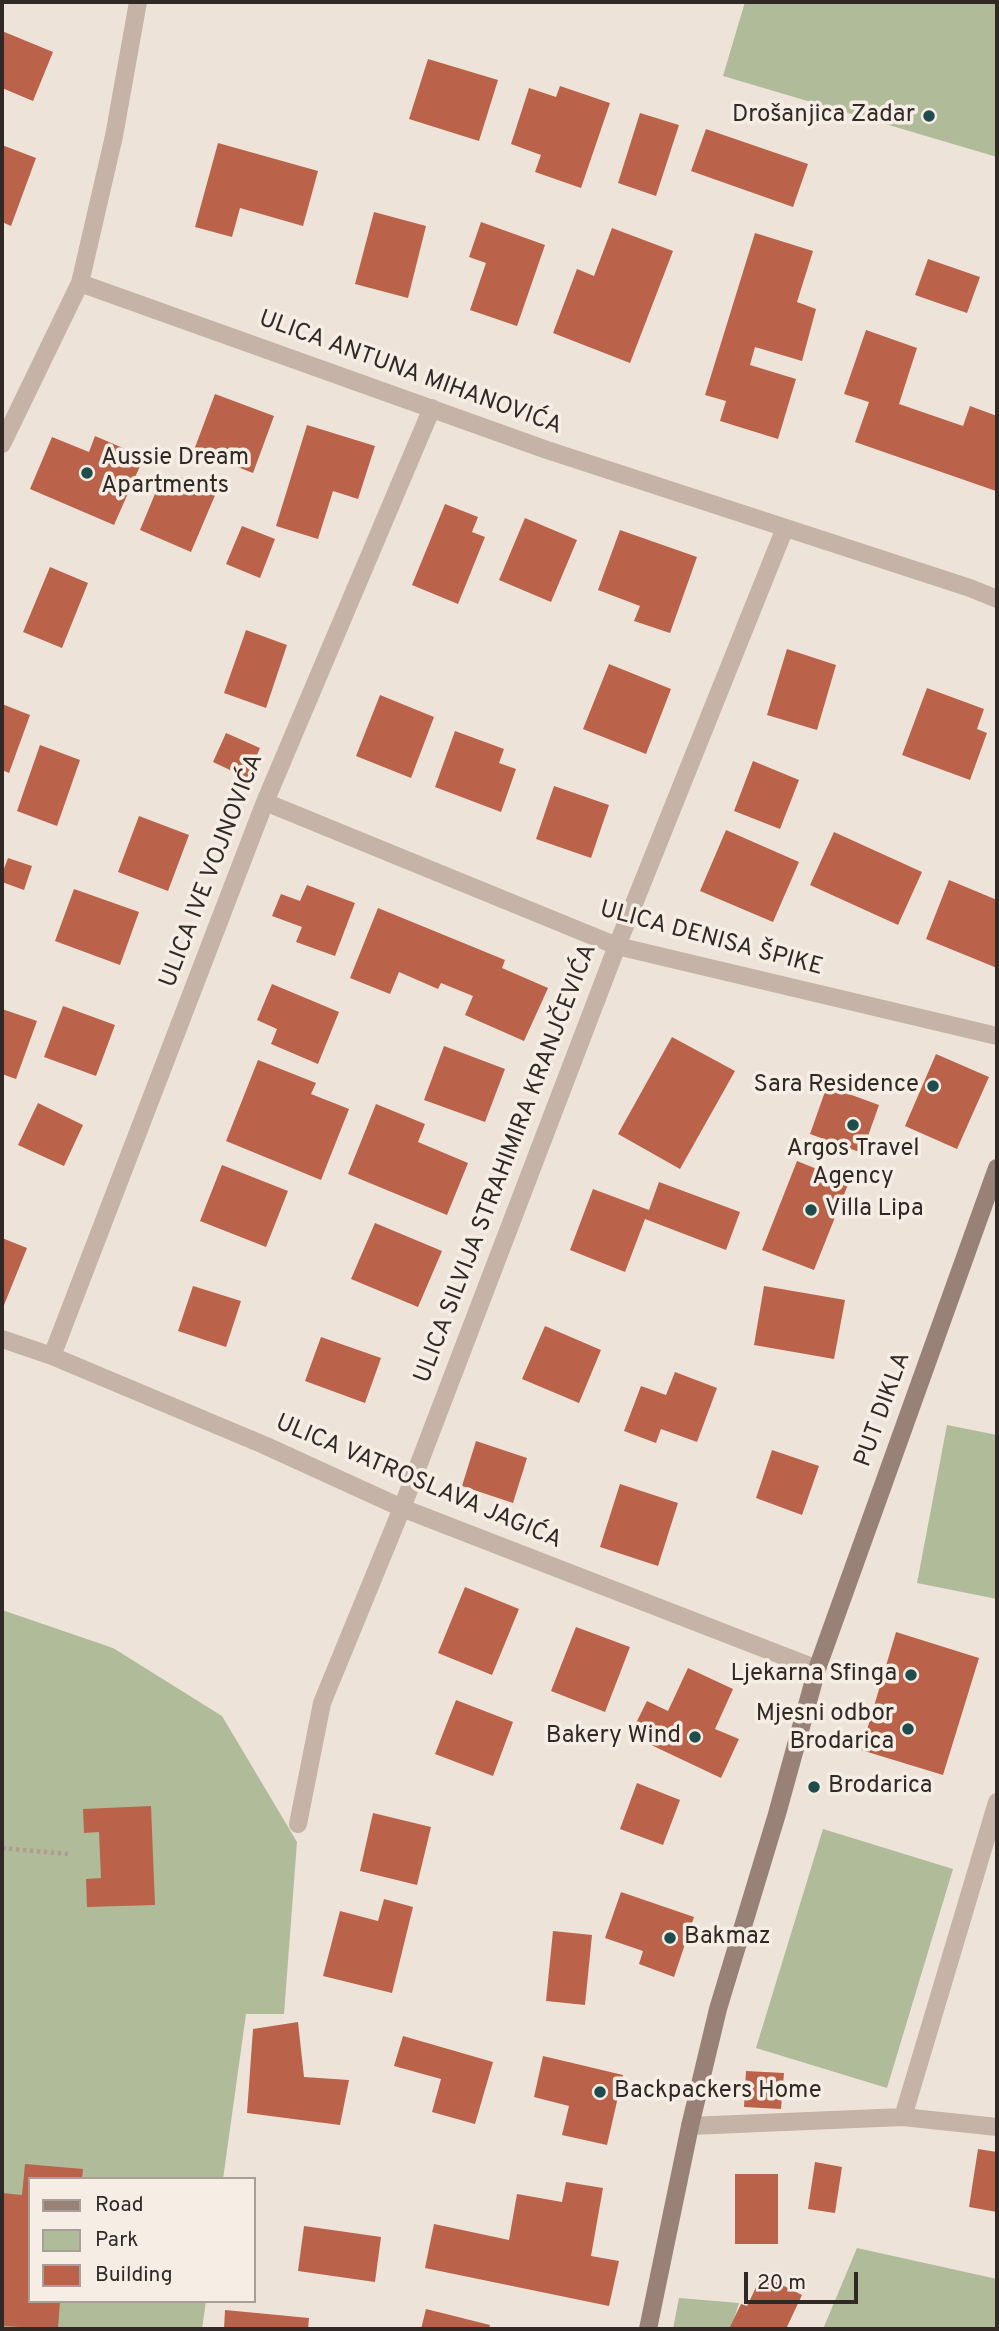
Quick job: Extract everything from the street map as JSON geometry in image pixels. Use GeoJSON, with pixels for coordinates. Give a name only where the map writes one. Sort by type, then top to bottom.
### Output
{"type":"FeatureCollection","features":[{"type":"Feature","properties":{"kind":"street"},"geometry":{"type":"LineString","coordinates":[[2,444],[80,283],[114,136],[138,2]]}},
{"type":"Feature","properties":{"kind":"street","name":"ULICA ANTUNA MIHANOVIĆA"},"geometry":{"type":"LineString","coordinates":[[80,283],[547,450],[997,599]]}},
{"type":"Feature","properties":{"kind":"street","name":"ULICA IVE VOJNOVIĆA"},"geometry":{"type":"LineString","coordinates":[[52,1356],[265,802],[432,408]]}},
{"type":"Feature","properties":{"kind":"street","name":"ULICA SILVIJA STRAHIMIRA KRANJČEVIĆA"},"geometry":{"type":"LineString","coordinates":[[298,1824],[322,1703],[402,1508],[617,946],[785,528]]}},
{"type":"Feature","properties":{"kind":"street","name":"ULICA DENISA ŠPIKE"},"geometry":{"type":"LineString","coordinates":[[265,802],[617,946],[997,1036]]}},
{"type":"Feature","properties":{"kind":"street","name":"PUT DIKLA"},"geometry":{"type":"LineString","coordinates":[[817,1669],[997,1168]]}},
{"type":"Feature","properties":{"kind":"street","name":"ULICA VATROSLAVA JAGIĆA"},"geometry":{"type":"LineString","coordinates":[[2,1339],[52,1356],[264,1445],[402,1508],[817,1669]]}},
{"type":"Feature","properties":{"kind":"street"},"geometry":{"type":"LineString","coordinates":[[648,2329],[690,2126],[718,2009],[777,1814],[817,1669]]}},
{"type":"Feature","properties":{"kind":"street"},"geometry":{"type":"LineString","coordinates":[[903,2117],[997,1802]]}},
{"type":"Feature","properties":{"kind":"street"},"geometry":{"type":"LineString","coordinates":[[690,2126],[903,2117],[997,2127]]}},
{"type":"Feature","properties":{"kind":"path"},"geometry":{"type":"LineString","coordinates":[[2,1848],[68,1854]]}},
{"type":"Feature","properties":{"kind":"green space","name":"Drošanjica Zadar"},"geometry":{"type":"Polygon","coordinates":[[[745,2],[997,2],[997,157],[723,76],[745,2]]]}},
{"type":"Feature","properties":{"kind":"green space"},"geometry":{"type":"Polygon","coordinates":[[[947,1425],[997,1435],[997,1599],[917,1583],[947,1425]]]}},
{"type":"Feature","properties":{"kind":"green space"},"geometry":{"type":"Polygon","coordinates":[[[2,1610],[113,1648],[222,1716],[297,1842],[284,2014],[246,2014],[223,2177],[28,2177],[28,2303],[206,2303],[202,2329],[2,2329],[2,1610]]]}},
{"type":"Feature","properties":{"kind":"green space"},"geometry":{"type":"Polygon","coordinates":[[[823,1829],[953,1869],[887,2088],[756,2048],[823,1829]]]}},
{"type":"Feature","properties":{"kind":"green space"},"geometry":{"type":"Polygon","coordinates":[[[857,2248],[997,2279],[997,2329],[823,2329],[857,2248]]]}},
{"type":"Feature","properties":{"kind":"green space"},"geometry":{"type":"Polygon","coordinates":[[[679,2298],[739,2303],[731,2329],[673,2329],[679,2298]]]}},
{"type":"Feature","properties":{"kind":"building"},"geometry":{"type":"Polygon","coordinates":[[[2,31],[53,52],[33,101],[2,88],[2,31]]]}},
{"type":"Feature","properties":{"kind":"building"},"geometry":{"type":"Polygon","coordinates":[[[428,59],[498,80],[479,141],[409,119],[428,59]]]}},
{"type":"Feature","properties":{"kind":"building"},"geometry":{"type":"Polygon","coordinates":[[[560,86],[610,103],[581,188],[535,172],[541,155],[511,144],[529,88],[556,97],[560,86]]]}},
{"type":"Feature","properties":{"kind":"building"},"geometry":{"type":"Polygon","coordinates":[[[640,113],[679,125],[656,196],[618,183],[640,113]]]}},
{"type":"Feature","properties":{"kind":"building"},"geometry":{"type":"Polygon","coordinates":[[[706,129],[808,164],[793,207],[691,171],[706,129]]]}},
{"type":"Feature","properties":{"kind":"building"},"geometry":{"type":"Polygon","coordinates":[[[218,143],[318,171],[303,226],[240,208],[232,237],[195,227],[218,143]]]}},
{"type":"Feature","properties":{"kind":"building"},"geometry":{"type":"Polygon","coordinates":[[[2,145],[36,158],[11,226],[2,222],[2,145]]]}},
{"type":"Feature","properties":{"kind":"building"},"geometry":{"type":"Polygon","coordinates":[[[374,212],[426,226],[408,298],[355,284],[374,212]]]}},
{"type":"Feature","properties":{"kind":"building"},"geometry":{"type":"Polygon","coordinates":[[[481,222],[545,245],[517,326],[470,310],[486,263],[469,257],[481,222]]]}},
{"type":"Feature","properties":{"kind":"building"},"geometry":{"type":"Polygon","coordinates":[[[612,228],[673,251],[630,363],[553,333],[577,269],[594,276],[612,228]]]}},
{"type":"Feature","properties":{"kind":"building"},"geometry":{"type":"Polygon","coordinates":[[[755,233],[813,251],[797,302],[816,309],[802,361],[755,347],[750,365],[796,379],[778,439],[720,421],[726,401],[705,395],[755,233]]]}},
{"type":"Feature","properties":{"kind":"building"},"geometry":{"type":"Polygon","coordinates":[[[928,259],[980,277],[967,313],[915,295],[928,259]]]}},
{"type":"Feature","properties":{"kind":"building"},"geometry":{"type":"Polygon","coordinates":[[[866,330],[917,348],[899,404],[963,426],[970,406],[997,416],[996,491],[855,442],[869,402],[844,394],[866,330]]]}},
{"type":"Feature","properties":{"kind":"building"},"geometry":{"type":"Polygon","coordinates":[[[215,394],[274,416],[253,473],[194,450],[215,394]]]}},
{"type":"Feature","properties":{"kind":"building"},"geometry":{"type":"Polygon","coordinates":[[[307,425],[375,446],[358,499],[333,491],[318,539],[276,526],[307,425]]]}},
{"type":"Feature","properties":{"kind":"building","name":"Aussie Dream Apartments"},"geometry":{"type":"Polygon","coordinates":[[[95,436],[144,457],[114,525],[30,489],[52,437],[89,452],[95,436]]]}},
{"type":"Feature","properties":{"kind":"building"},"geometry":{"type":"Polygon","coordinates":[[[178,476],[216,493],[191,552],[140,530],[157,489],[170,495],[178,476]]]}},
{"type":"Feature","properties":{"kind":"building"},"geometry":{"type":"Polygon","coordinates":[[[445,504],[478,517],[472,532],[485,537],[458,604],[412,585],[445,504]]]}},
{"type":"Feature","properties":{"kind":"building"},"geometry":{"type":"Polygon","coordinates":[[[525,518],[577,540],[551,602],[499,580],[525,518]]]}},
{"type":"Feature","properties":{"kind":"building"},"geometry":{"type":"Polygon","coordinates":[[[242,526],[275,539],[260,578],[226,564],[242,526]]]}},
{"type":"Feature","properties":{"kind":"building"},"geometry":{"type":"Polygon","coordinates":[[[620,530],[697,557],[670,633],[634,621],[640,606],[598,590],[620,530]]]}},
{"type":"Feature","properties":{"kind":"building"},"geometry":{"type":"Polygon","coordinates":[[[50,567],[88,583],[62,648],[23,632],[50,567]]]}},
{"type":"Feature","properties":{"kind":"building"},"geometry":{"type":"Polygon","coordinates":[[[246,630],[287,645],[266,708],[224,693],[246,630]]]}},
{"type":"Feature","properties":{"kind":"building"},"geometry":{"type":"Polygon","coordinates":[[[787,649],[836,665],[817,730],[767,715],[787,649]]]}},
{"type":"Feature","properties":{"kind":"building"},"geometry":{"type":"Polygon","coordinates":[[[609,664],[671,689],[646,754],[583,729],[609,664]]]}},
{"type":"Feature","properties":{"kind":"building"},"geometry":{"type":"Polygon","coordinates":[[[927,688],[984,709],[977,729],[987,733],[970,780],[902,755],[927,688]]]}},
{"type":"Feature","properties":{"kind":"building"},"geometry":{"type":"Polygon","coordinates":[[[380,695],[434,717],[411,778],[356,756],[380,695]]]}},
{"type":"Feature","properties":{"kind":"building"},"geometry":{"type":"Polygon","coordinates":[[[2,704],[30,715],[9,773],[2,770],[2,704]]]}},
{"type":"Feature","properties":{"kind":"building"},"geometry":{"type":"Polygon","coordinates":[[[455,731],[504,749],[499,763],[516,769],[501,812],[435,787],[455,731]]]}},
{"type":"Feature","properties":{"kind":"building"},"geometry":{"type":"Polygon","coordinates":[[[226,733],[260,748],[247,778],[213,762],[226,733]]]}},
{"type":"Feature","properties":{"kind":"building"},"geometry":{"type":"Polygon","coordinates":[[[40,745],[80,760],[57,826],[17,811],[40,745]]]}},
{"type":"Feature","properties":{"kind":"building"},"geometry":{"type":"Polygon","coordinates":[[[753,761],[799,780],[780,829],[734,811],[753,761]]]}},
{"type":"Feature","properties":{"kind":"building"},"geometry":{"type":"Polygon","coordinates":[[[554,786],[609,805],[591,858],[536,839],[554,786]]]}},
{"type":"Feature","properties":{"kind":"building"},"geometry":{"type":"Polygon","coordinates":[[[139,816],[189,835],[168,891],[118,872],[139,816]]]}},
{"type":"Feature","properties":{"kind":"building"},"geometry":{"type":"Polygon","coordinates":[[[726,830],[799,862],[773,922],[700,891],[726,830]]]}},
{"type":"Feature","properties":{"kind":"building"},"geometry":{"type":"Polygon","coordinates":[[[834,832],[922,872],[898,925],[810,885],[834,832]]]}},
{"type":"Feature","properties":{"kind":"building"},"geometry":{"type":"Polygon","coordinates":[[[8,858],[32,866],[24,890],[2,882],[8,858]]]}},
{"type":"Feature","properties":{"kind":"building"},"geometry":{"type":"Polygon","coordinates":[[[949,880],[997,900],[997,968],[926,939],[949,880]]]}},
{"type":"Feature","properties":{"kind":"building"},"geometry":{"type":"Polygon","coordinates":[[[307,885],[355,903],[335,956],[296,942],[302,927],[272,916],[281,894],[300,901],[307,885]]]}},
{"type":"Feature","properties":{"kind":"building"},"geometry":{"type":"Polygon","coordinates":[[[74,889],[139,912],[120,965],[55,941],[74,889]]]}},
{"type":"Feature","properties":{"kind":"building"},"geometry":{"type":"Polygon","coordinates":[[[378,908],[505,960],[502,968],[548,988],[524,1041],[465,1015],[473,996],[441,983],[438,989],[399,972],[390,994],[350,978],[378,908]]]}},
{"type":"Feature","properties":{"kind":"building"},"geometry":{"type":"Polygon","coordinates":[[[272,984],[339,1012],[318,1064],[271,1044],[277,1029],[257,1020],[272,984]]]}},
{"type":"Feature","properties":{"kind":"building"},"geometry":{"type":"Polygon","coordinates":[[[63,1006],[115,1025],[96,1076],[44,1057],[63,1006]]]}},
{"type":"Feature","properties":{"kind":"building"},"geometry":{"type":"Polygon","coordinates":[[[2,1009],[37,1021],[16,1079],[2,1074],[2,1009]]]}},
{"type":"Feature","properties":{"kind":"building"},"geometry":{"type":"Polygon","coordinates":[[[672,1037],[735,1071],[680,1169],[618,1134],[672,1037]]]}},
{"type":"Feature","properties":{"kind":"building"},"geometry":{"type":"Polygon","coordinates":[[[444,1046],[505,1069],[485,1122],[424,1100],[444,1046]]]}},
{"type":"Feature","properties":{"kind":"building"},"geometry":{"type":"Polygon","coordinates":[[[936,1054],[989,1077],[957,1149],[905,1126],[936,1054]]]}},
{"type":"Feature","properties":{"kind":"building"},"geometry":{"type":"Polygon","coordinates":[[[258,1060],[316,1083],[311,1094],[349,1109],[321,1180],[226,1141],[258,1060]]]}},
{"type":"Feature","properties":{"kind":"building"},"geometry":{"type":"Polygon","coordinates":[[[827,1086],[879,1105],[862,1153],[810,1134],[827,1086]]]}},
{"type":"Feature","properties":{"kind":"building"},"geometry":{"type":"Polygon","coordinates":[[[38,1103],[83,1125],[64,1166],[18,1145],[38,1103]]]}},
{"type":"Feature","properties":{"kind":"building"},"geometry":{"type":"Polygon","coordinates":[[[376,1104],[425,1124],[418,1142],[468,1163],[447,1215],[348,1174],[376,1104]]]}},
{"type":"Feature","properties":{"kind":"building"},"geometry":{"type":"Polygon","coordinates":[[[797,1161],[849,1182],[814,1270],[762,1250],[797,1161]]]}},
{"type":"Feature","properties":{"kind":"building"},"geometry":{"type":"Polygon","coordinates":[[[222,1165],[288,1191],[266,1247],[200,1221],[222,1165]]]}},
{"type":"Feature","properties":{"kind":"building"},"geometry":{"type":"Polygon","coordinates":[[[659,1182],[740,1212],[726,1250],[645,1219],[625,1272],[570,1250],[593,1189],[649,1210],[659,1182]]]}},
{"type":"Feature","properties":{"kind":"building"},"geometry":{"type":"Polygon","coordinates":[[[375,1223],[442,1251],[418,1307],[351,1279],[375,1223]]]}},
{"type":"Feature","properties":{"kind":"building"},"geometry":{"type":"Polygon","coordinates":[[[2,1238],[27,1248],[2,1310],[2,1238]]]}},
{"type":"Feature","properties":{"kind":"building"},"geometry":{"type":"Polygon","coordinates":[[[193,1286],[241,1301],[226,1347],[178,1331],[193,1286]]]}},
{"type":"Feature","properties":{"kind":"building"},"geometry":{"type":"Polygon","coordinates":[[[764,1286],[845,1300],[834,1359],[754,1345],[764,1286]]]}},
{"type":"Feature","properties":{"kind":"building"},"geometry":{"type":"Polygon","coordinates":[[[545,1326],[601,1350],[579,1403],[522,1379],[545,1326]]]}},
{"type":"Feature","properties":{"kind":"building"},"geometry":{"type":"Polygon","coordinates":[[[321,1337],[381,1358],[365,1403],[305,1381],[321,1337]]]}},
{"type":"Feature","properties":{"kind":"building"},"geometry":{"type":"Polygon","coordinates":[[[675,1372],[717,1388],[697,1442],[661,1429],[656,1443],[624,1431],[641,1386],[666,1395],[675,1372]]]}},
{"type":"Feature","properties":{"kind":"building"},"geometry":{"type":"Polygon","coordinates":[[[476,1441],[527,1458],[513,1503],[462,1486],[476,1441]]]}},
{"type":"Feature","properties":{"kind":"building"},"geometry":{"type":"Polygon","coordinates":[[[772,1450],[819,1466],[802,1515],[756,1498],[772,1450]]]}},
{"type":"Feature","properties":{"kind":"building"},"geometry":{"type":"Polygon","coordinates":[[[620,1484],[678,1503],[658,1566],[600,1547],[620,1484]]]}},
{"type":"Feature","properties":{"kind":"building"},"geometry":{"type":"Polygon","coordinates":[[[465,1587],[519,1609],[492,1675],[438,1653],[465,1587]]]}},
{"type":"Feature","properties":{"kind":"building"},"geometry":{"type":"Polygon","coordinates":[[[576,1627],[630,1647],[605,1712],[551,1691],[576,1627]]]}},
{"type":"Feature","properties":{"kind":"building"},"geometry":{"type":"Polygon","coordinates":[[[896,1632],[979,1658],[943,1775],[861,1750],[896,1632]]]}},
{"type":"Feature","properties":{"kind":"building"},"geometry":{"type":"Polygon","coordinates":[[[688,1668],[733,1689],[715,1729],[739,1739],[721,1778],[630,1735],[647,1701],[668,1711],[688,1668]]]}},
{"type":"Feature","properties":{"kind":"building"},"geometry":{"type":"Polygon","coordinates":[[[456,1700],[513,1722],[493,1776],[435,1754],[456,1700]]]}},
{"type":"Feature","properties":{"kind":"building"},"geometry":{"type":"Polygon","coordinates":[[[637,1783],[680,1800],[663,1845],[620,1829],[637,1783]]]}},
{"type":"Feature","properties":{"kind":"building"},"geometry":{"type":"Polygon","coordinates":[[[151,1806],[155,1905],[87,1907],[86,1879],[101,1878],[99,1832],[84,1833],[83,1809],[151,1806]]]}},
{"type":"Feature","properties":{"kind":"building"},"geometry":{"type":"Polygon","coordinates":[[[373,1813],[431,1827],[417,1885],[360,1871],[373,1813]]]}},
{"type":"Feature","properties":{"kind":"building"},"geometry":{"type":"Polygon","coordinates":[[[621,1892],[694,1917],[674,1977],[639,1964],[643,1951],[605,1938],[621,1892]]]}},
{"type":"Feature","properties":{"kind":"building"},"geometry":{"type":"Polygon","coordinates":[[[384,1899],[413,1907],[392,1993],[323,1976],[340,1911],[378,1921],[384,1899]]]}},
{"type":"Feature","properties":{"kind":"building"},"geometry":{"type":"Polygon","coordinates":[[[553,1931],[592,1935],[585,2005],[546,2001],[553,1931]]]}},
{"type":"Feature","properties":{"kind":"building"},"geometry":{"type":"Polygon","coordinates":[[[298,2022],[304,2077],[349,2080],[340,2125],[247,2113],[253,2029],[298,2022]]]}},
{"type":"Feature","properties":{"kind":"building"},"geometry":{"type":"Polygon","coordinates":[[[403,2036],[493,2062],[475,2124],[432,2112],[441,2079],[394,2066],[403,2036]]]}},
{"type":"Feature","properties":{"kind":"building"},"geometry":{"type":"Polygon","coordinates":[[[543,2056],[623,2075],[607,2145],[562,2135],[569,2106],[534,2097],[543,2056]]]}},
{"type":"Feature","properties":{"kind":"building"},"geometry":{"type":"Polygon","coordinates":[[[746,2071],[784,2073],[781,2109],[744,2107],[746,2071]]]}},
{"type":"Feature","properties":{"kind":"building"},"geometry":{"type":"Polygon","coordinates":[[[978,2149],[997,2152],[997,2212],[969,2207],[978,2149]]]}},
{"type":"Feature","properties":{"kind":"building"},"geometry":{"type":"Polygon","coordinates":[[[815,2162],[842,2167],[835,2213],[808,2209],[815,2162]]]}},
{"type":"Feature","properties":{"kind":"building"},"geometry":{"type":"Polygon","coordinates":[[[25,2164],[83,2169],[82,2177],[28,2177],[28,2303],[60,2303],[58,2329],[2,2326],[2,2193],[22,2195],[25,2164]]]}},
{"type":"Feature","properties":{"kind":"building"},"geometry":{"type":"Polygon","coordinates":[[[735,2174],[778,2174],[778,2244],[735,2244],[735,2174]]]}},
{"type":"Feature","properties":{"kind":"building"},"geometry":{"type":"Polygon","coordinates":[[[566,2182],[603,2188],[591,2256],[619,2261],[609,2306],[425,2268],[434,2224],[509,2240],[517,2194],[562,2202],[566,2182]]]}},
{"type":"Feature","properties":{"kind":"building"},"geometry":{"type":"Polygon","coordinates":[[[304,2226],[381,2237],[375,2282],[298,2271],[304,2226]]]}},
{"type":"Feature","properties":{"kind":"building"},"geometry":{"type":"Polygon","coordinates":[[[762,2275],[802,2295],[786,2329],[729,2329],[741,2304],[747,2306],[762,2275]]]}},
{"type":"Feature","properties":{"kind":"building"},"geometry":{"type":"Polygon","coordinates":[[[426,2309],[490,2325],[489,2329],[421,2329],[426,2309]]]}},
{"type":"Feature","properties":{"kind":"building"},"geometry":{"type":"Polygon","coordinates":[[[225,2310],[309,2318],[308,2329],[224,2329],[225,2310]]]}},
{"type":"Feature","properties":{"kind":"place","name":"Drošanjica Zadar"},"geometry":{"type":"Point","coordinates":[929,116]}},
{"type":"Feature","properties":{"kind":"place","name":"Aussie Dream Apartments"},"geometry":{"type":"Point","coordinates":[87,473]}},
{"type":"Feature","properties":{"kind":"place","name":"Sara Residence"},"geometry":{"type":"Point","coordinates":[933,1086]}},
{"type":"Feature","properties":{"kind":"place","name":"Argos Travel Agency"},"geometry":{"type":"Point","coordinates":[853,1125]}},
{"type":"Feature","properties":{"kind":"place","name":"Villa Lipa"},"geometry":{"type":"Point","coordinates":[811,1210]}},
{"type":"Feature","properties":{"kind":"place","name":"Ljekarna Sfinga"},"geometry":{"type":"Point","coordinates":[911,1675]}},
{"type":"Feature","properties":{"kind":"place","name":"Mjesni odbor Brodarica"},"geometry":{"type":"Point","coordinates":[908,1729]}},
{"type":"Feature","properties":{"kind":"place","name":"Bakery Wind"},"geometry":{"type":"Point","coordinates":[695,1737]}},
{"type":"Feature","properties":{"kind":"place","name":"Brodarica"},"geometry":{"type":"Point","coordinates":[814,1787]}},
{"type":"Feature","properties":{"kind":"place","name":"Bakmaz"},"geometry":{"type":"Point","coordinates":[670,1938]}},
{"type":"Feature","properties":{"kind":"place","name":"Backpackers Home"},"geometry":{"type":"Point","coordinates":[600,2092]}}]}
